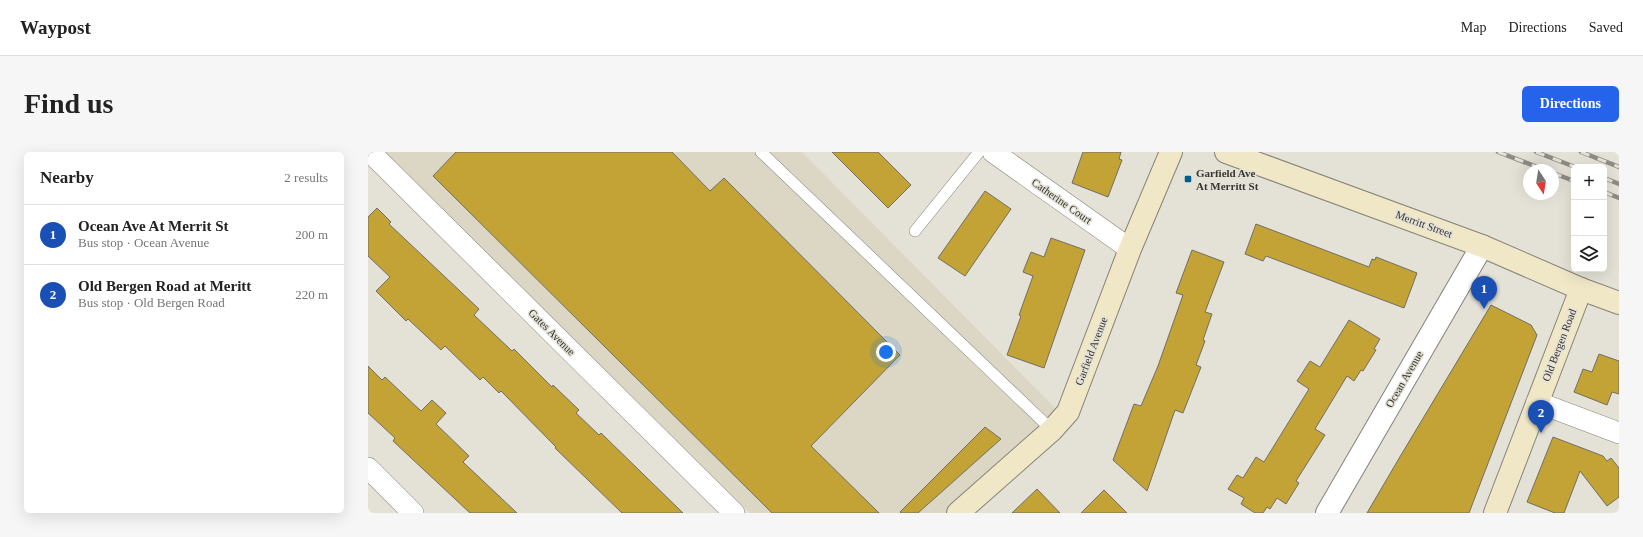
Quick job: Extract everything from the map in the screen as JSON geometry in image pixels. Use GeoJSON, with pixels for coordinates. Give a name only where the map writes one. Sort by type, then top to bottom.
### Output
{"type":"FeatureCollection","features":[{"type":"Feature","properties":{"kind":"main road","name":"Garfield Avenue"},"geometry":{"type":"LineString","coordinates":[[958,513],[1052,430],[1068,412],[1130,249],[1171,152]]}},
{"type":"Feature","properties":{"kind":"main road","name":"Merritt Street"},"geometry":{"type":"LineString","coordinates":[[1226,152],[1482,246],[1581,290],[1619,303]]}},
{"type":"Feature","properties":{"kind":"main road","name":"Old Bergen Road"},"geometry":{"type":"LineString","coordinates":[[1495,513],[1581,290]]}},
{"type":"Feature","properties":{"kind":"street","name":"Gates Avenue"},"geometry":{"type":"LineString","coordinates":[[370,152],[734,513]]}},
{"type":"Feature","properties":{"kind":"street","name":"Catherine Court"},"geometry":{"type":"LineString","coordinates":[[993,152],[1130,249]]}},
{"type":"Feature","properties":{"kind":"street","name":"Ocean Avenue"},"geometry":{"type":"LineString","coordinates":[[1327,513],[1482,246]]}},
{"type":"Feature","properties":{"kind":"street"},"geometry":{"type":"LineString","coordinates":[[1537,402],[1619,433]]}},
{"type":"Feature","properties":{"kind":"street"},"geometry":{"type":"LineString","coordinates":[[368,468],[413,513]]}},
{"type":"Feature","properties":{"kind":"lane"},"geometry":{"type":"LineString","coordinates":[[761,152],[1052,430]]}},
{"type":"Feature","properties":{"kind":"lane"},"geometry":{"type":"LineString","coordinates":[[915,231],[979,152]]}},
{"type":"Feature","properties":{"kind":"shaded area"},"geometry":{"type":"Polygon","coordinates":[[[385,152],[802,152],[1062,415],[953,513],[750,513],[385,152]]]}},
{"type":"Feature","properties":{"kind":"building"},"geometry":{"type":"Polygon","coordinates":[[[456,152],[672,152],[710,191],[724,178],[900,355],[811,446],[879,513],[772,513],[433,176],[456,152]]]}},
{"type":"Feature","properties":{"kind":"building"},"geometry":{"type":"Polygon","coordinates":[[[832,152],[878,152],[911,185],[888,208],[832,152]]]}},
{"type":"Feature","properties":{"kind":"building"},"geometry":{"type":"Polygon","coordinates":[[[1083,152],[1121,152],[1119,159],[1122,160],[1108,197],[1072,183],[1083,152]]]}},
{"type":"Feature","properties":{"kind":"building"},"geometry":{"type":"Polygon","coordinates":[[[985,191],[1011,209],[965,276],[938,258],[985,191]]]}},
{"type":"Feature","properties":{"kind":"building"},"geometry":{"type":"Polygon","coordinates":[[[377,208],[391,222],[389,224],[479,309],[474,315],[512,351],[514,349],[552,387],[553,385],[579,410],[576,413],[599,435],[601,433],[683,513],[622,513],[555,448],[556,447],[501,391],[499,393],[483,377],[480,380],[445,346],[441,350],[408,319],[406,321],[376,291],[390,277],[368,256],[368,217],[377,208]]]}},
{"type":"Feature","properties":{"kind":"building"},"geometry":{"type":"Polygon","coordinates":[[[1256,224],[1369,267],[1372,259],[1375,260],[1376,257],[1417,273],[1404,308],[1266,256],[1263,261],[1245,254],[1256,224]]]}},
{"type":"Feature","properties":{"kind":"building"},"geometry":{"type":"Polygon","coordinates":[[[1051,238],[1085,250],[1044,368],[1007,355],[1033,276],[1023,272],[1031,252],[1044,257],[1051,238]]]}},
{"type":"Feature","properties":{"kind":"building"},"geometry":{"type":"Polygon","coordinates":[[[1192,250],[1224,262],[1205,312],[1212,314],[1203,340],[1205,341],[1196,365],[1201,367],[1183,413],[1175,410],[1147,491],[1113,460],[1134,404],[1141,406],[1158,366],[1183,295],[1176,293],[1192,250]]]}},
{"type":"Feature","properties":{"kind":"building"},"geometry":{"type":"Polygon","coordinates":[[[1491,305],[1531,325],[1537,335],[1469,513],[1367,513],[1401,455],[1491,305]]]}},
{"type":"Feature","properties":{"kind":"building"},"geometry":{"type":"Polygon","coordinates":[[[1349,320],[1380,339],[1374,349],[1376,350],[1363,371],[1361,370],[1354,381],[1347,376],[1315,429],[1325,435],[1296,481],[1299,483],[1286,504],[1277,498],[1270,509],[1267,507],[1263,513],[1255,513],[1241,504],[1244,498],[1228,489],[1237,475],[1243,478],[1256,457],[1264,462],[1309,389],[1297,381],[1310,361],[1320,367],[1349,320]]]}},
{"type":"Feature","properties":{"kind":"building"},"geometry":{"type":"Polygon","coordinates":[[[1599,354],[1619,361],[1619,394],[1612,392],[1607,405],[1574,392],[1583,369],[1592,372],[1599,354]]]}},
{"type":"Feature","properties":{"kind":"building"},"geometry":{"type":"Polygon","coordinates":[[[368,366],[382,380],[385,377],[421,411],[432,400],[446,413],[436,424],[469,456],[463,462],[517,513],[470,513],[393,441],[395,438],[368,413],[368,366]]]}},
{"type":"Feature","properties":{"kind":"building"},"geometry":{"type":"Polygon","coordinates":[[[985,427],[1001,439],[918,513],[901,513],[900,512],[985,427]]]}},
{"type":"Feature","properties":{"kind":"building"},"geometry":{"type":"Polygon","coordinates":[[[1553,437],[1603,456],[1607,461],[1611,458],[1619,468],[1619,497],[1607,506],[1580,471],[1564,513],[1555,513],[1527,502],[1553,437]]]}},
{"type":"Feature","properties":{"kind":"building"},"geometry":{"type":"Polygon","coordinates":[[[1037,489],[1060,513],[1012,513],[1037,489]]]}},
{"type":"Feature","properties":{"kind":"building"},"geometry":{"type":"Polygon","coordinates":[[[1104,490],[1127,513],[1081,513],[1104,490]]]}},
{"type":"Feature","properties":{"kind":"railway"},"geometry":{"type":"LineString","coordinates":[[1498,152],[1529,164]]}},
{"type":"Feature","properties":{"kind":"railway"},"geometry":{"type":"LineString","coordinates":[[1536,152],[1571,165]]}},
{"type":"Feature","properties":{"kind":"railway"},"geometry":{"type":"LineString","coordinates":[[1581,152],[1619,167]]}},
{"type":"Feature","properties":{"kind":"railway"},"geometry":{"type":"LineString","coordinates":[[1559,175],[1571,180]]}},
{"type":"Feature","properties":{"kind":"railway"},"geometry":{"type":"LineString","coordinates":[[1607,179],[1619,184]]}},
{"type":"Feature","properties":{"kind":"railway"},"geometry":{"type":"LineString","coordinates":[[1607,193],[1619,198]]}},
{"type":"Feature","properties":{"kind":"place","name":"Garfield Ave At Merritt St"},"geometry":{"type":"Point","coordinates":[1188,179]}},
{"type":"Feature","properties":{"kind":"place","name":"Ocean Ave At Merrit St"},"geometry":{"type":"Point","coordinates":[1484,309]}},
{"type":"Feature","properties":{"kind":"place","name":"Old Bergen Road at Meritt"},"geometry":{"type":"Point","coordinates":[1541,433]}}]}
